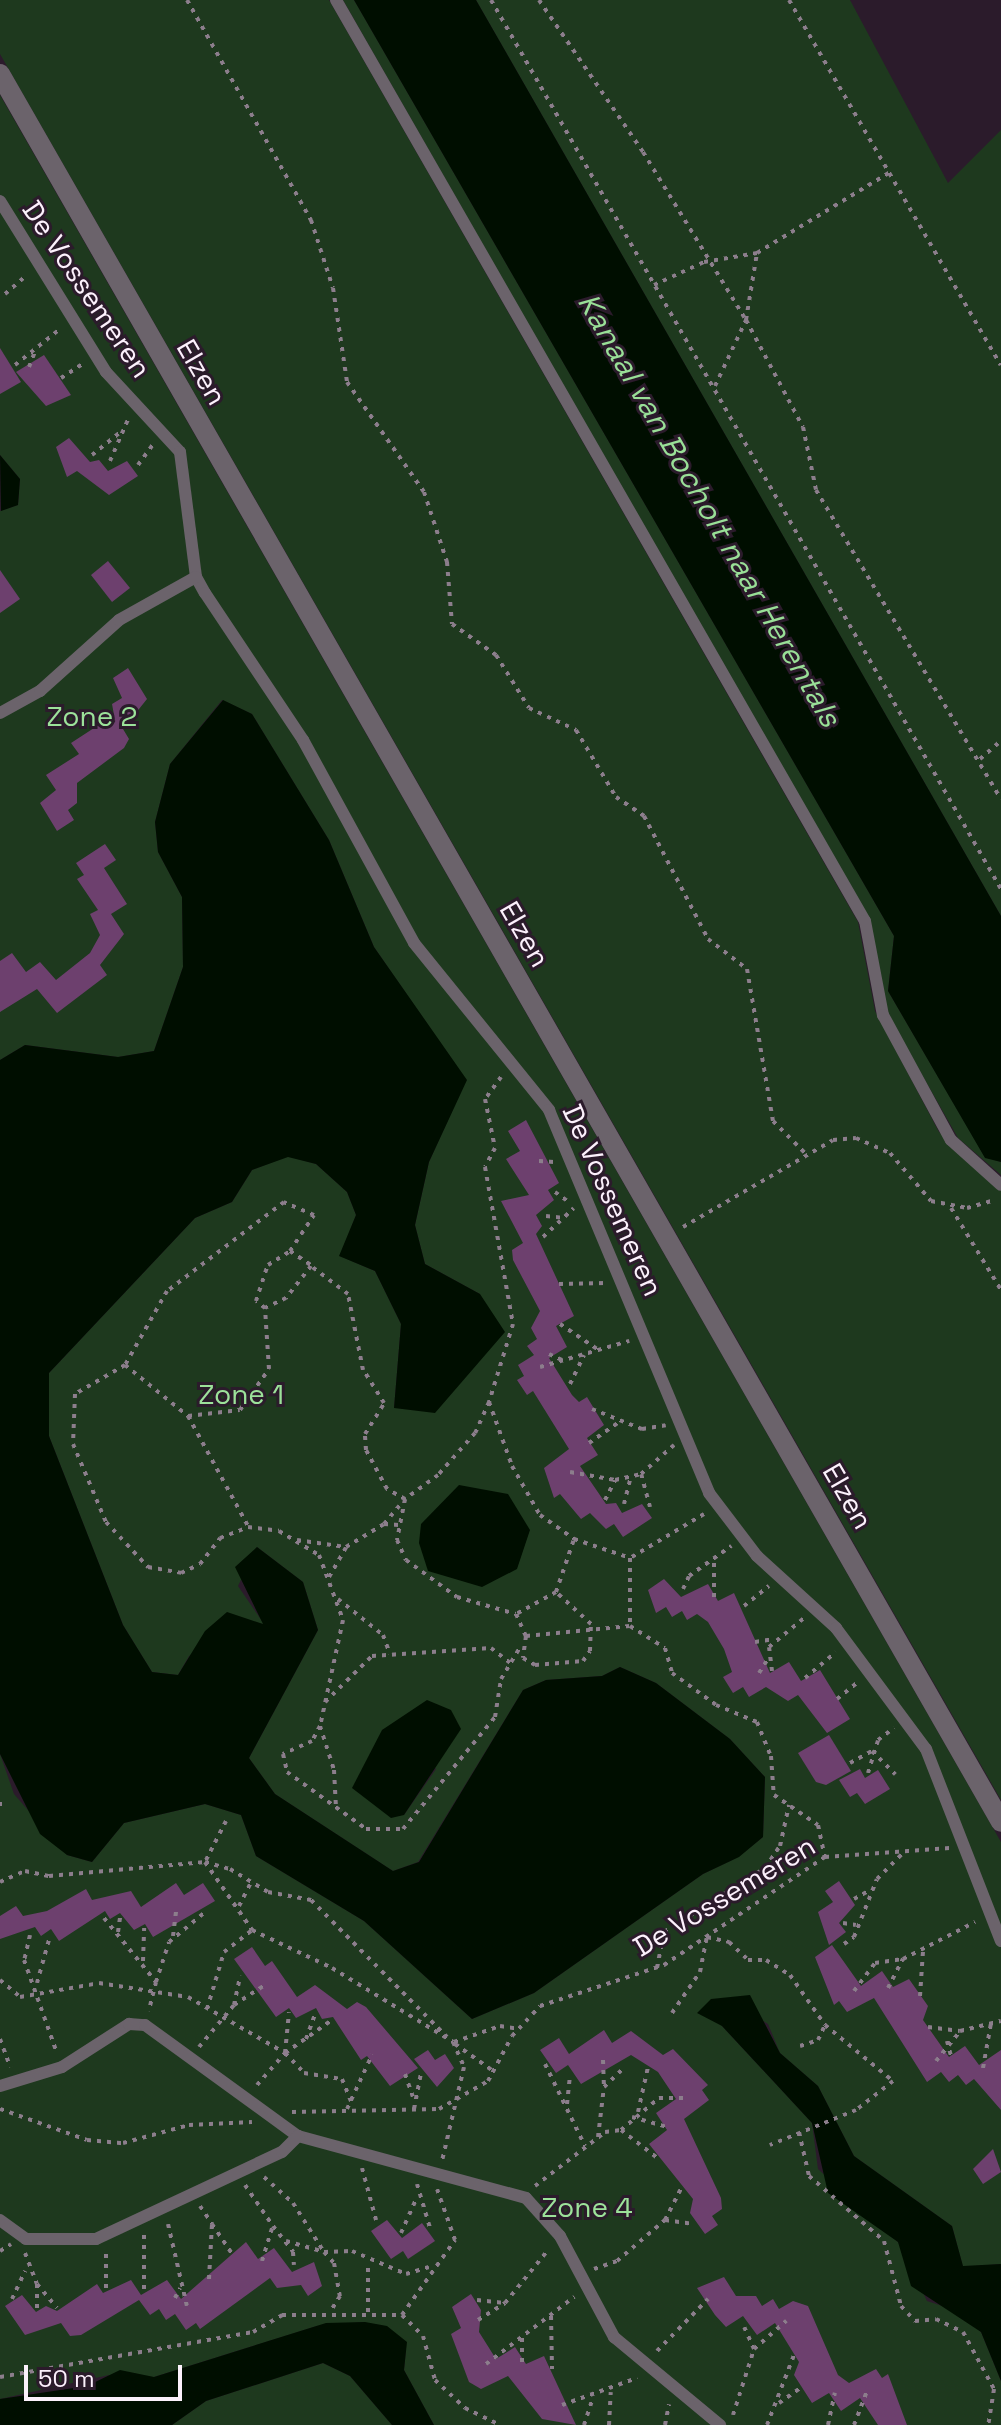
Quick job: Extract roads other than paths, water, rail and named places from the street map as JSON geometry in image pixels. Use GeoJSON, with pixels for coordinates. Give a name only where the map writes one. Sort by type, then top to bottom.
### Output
{"type":"FeatureCollection","features":[{"type":"Feature","properties":{"kind":"street","name":"Elzen"},"geometry":{"type":"LineString","coordinates":[[0,74],[1001,1822]]}},
{"type":"Feature","properties":{"kind":"lane"},"geometry":{"type":"LineString","coordinates":[[336,0],[865,921],[883,1015],[951,1140],[1001,1185]]}},
{"type":"Feature","properties":{"kind":"lane","name":"De Vossemeren"},"geometry":{"type":"LineString","coordinates":[[0,201],[96,354],[136,405],[180,452],[196,577],[303,740],[414,943],[508,1066],[549,1110],[588,1193],[716,1506],[779,1576],[848,1644],[926,1749],[988,1915],[1001,1941]]}},
{"type":"Feature","properties":{"kind":"lane"},"geometry":{"type":"LineString","coordinates":[[0,713],[40,691],[119,620],[196,577]]}},
{"type":"Feature","properties":{"kind":"lane"},"geometry":{"type":"LineString","coordinates":[[0,2086],[62,2067],[121,2028],[145,2025],[192,2055],[298,2136],[526,2198],[560,2236],[608,2330],[646,2368],[720,2425]]}},
{"type":"Feature","properties":{"kind":"lane"},"geometry":{"type":"LineString","coordinates":[[0,2220],[26,2239],[80,2243],[104,2235],[254,2163],[298,2136]]}},
{"type":"Feature","properties":{"kind":"water","name":"Kanaal van Bocholt naar Herentals"},"geometry":{"type":"Polygon","coordinates":[[[354,0],[476,0],[1001,916],[1001,1162],[985,1158],[888,991],[894,936],[354,0]]]}},
{"type":"Feature","properties":{"kind":"water"},"geometry":{"type":"Polygon","coordinates":[[[0,455],[20,479],[18,505],[1,511],[0,455]]]}},
{"type":"Feature","properties":{"kind":"water"},"geometry":{"type":"Polygon","coordinates":[[[223,700],[252,714],[329,840],[374,947],[467,1080],[429,1162],[415,1225],[425,1264],[480,1294],[505,1332],[435,1413],[394,1408],[401,1324],[375,1271],[339,1256],[356,1215],[347,1192],[316,1164],[288,1157],[252,1170],[232,1202],[195,1218],[49,1373],[49,1436],[123,1625],[152,1672],[178,1675],[205,1631],[227,1612],[263,1624],[235,1567],[257,1547],[303,1582],[318,1630],[249,1758],[275,1794],[393,1871],[419,1862],[523,1690],[546,1680],[602,1676],[620,1667],[656,1683],[730,1739],[765,1777],[763,1837],[739,1857],[703,1874],[534,1993],[472,2019],[364,1921],[256,1856],[241,1815],[205,1804],[124,1823],[92,1862],[67,1855],[40,1834],[0,1754],[0,1060],[25,1045],[118,1057],[154,1051],[183,967],[182,897],[158,852],[155,822],[170,764],[223,700]]]}},
{"type":"Feature","properties":{"kind":"water"},"geometry":{"type":"Polygon","coordinates":[[[459,1485],[508,1494],[530,1530],[517,1569],[482,1587],[428,1571],[419,1543],[421,1524],[459,1485]]]}},
{"type":"Feature","properties":{"kind":"water"},"geometry":{"type":"Polygon","coordinates":[[[427,1700],[451,1710],[461,1729],[404,1815],[391,1818],[352,1788],[382,1730],[427,1700]]]}},
{"type":"Feature","properties":{"kind":"water"},"geometry":{"type":"Polygon","coordinates":[[[750,1995],[780,2053],[818,2086],[854,2156],[952,2226],[963,2266],[1001,2264],[1001,2381],[981,2332],[911,2286],[898,2242],[828,2193],[812,2123],[722,2026],[697,2013],[711,1999],[750,1995]]]}},
{"type":"Feature","properties":{"kind":"water"},"geometry":{"type":"Polygon","coordinates":[[[365,2322],[387,2326],[407,2342],[404,2370],[434,2425],[392,2425],[350,2376],[323,2363],[206,2401],[172,2425],[0,2425],[0,2399],[87,2386],[120,2370],[154,2377],[326,2323],[365,2322]]]}},
{"type":"Feature","properties":{"kind":"park label","name":"Zone 2"},"geometry":{"type":"Point","coordinates":[92,716]}},
{"type":"Feature","properties":{"kind":"park label","name":"Zone 1"},"geometry":{"type":"Point","coordinates":[241,1394]}},
{"type":"Feature","properties":{"kind":"park label","name":"Zone 4"},"geometry":{"type":"Point","coordinates":[587,2207]}}]}
